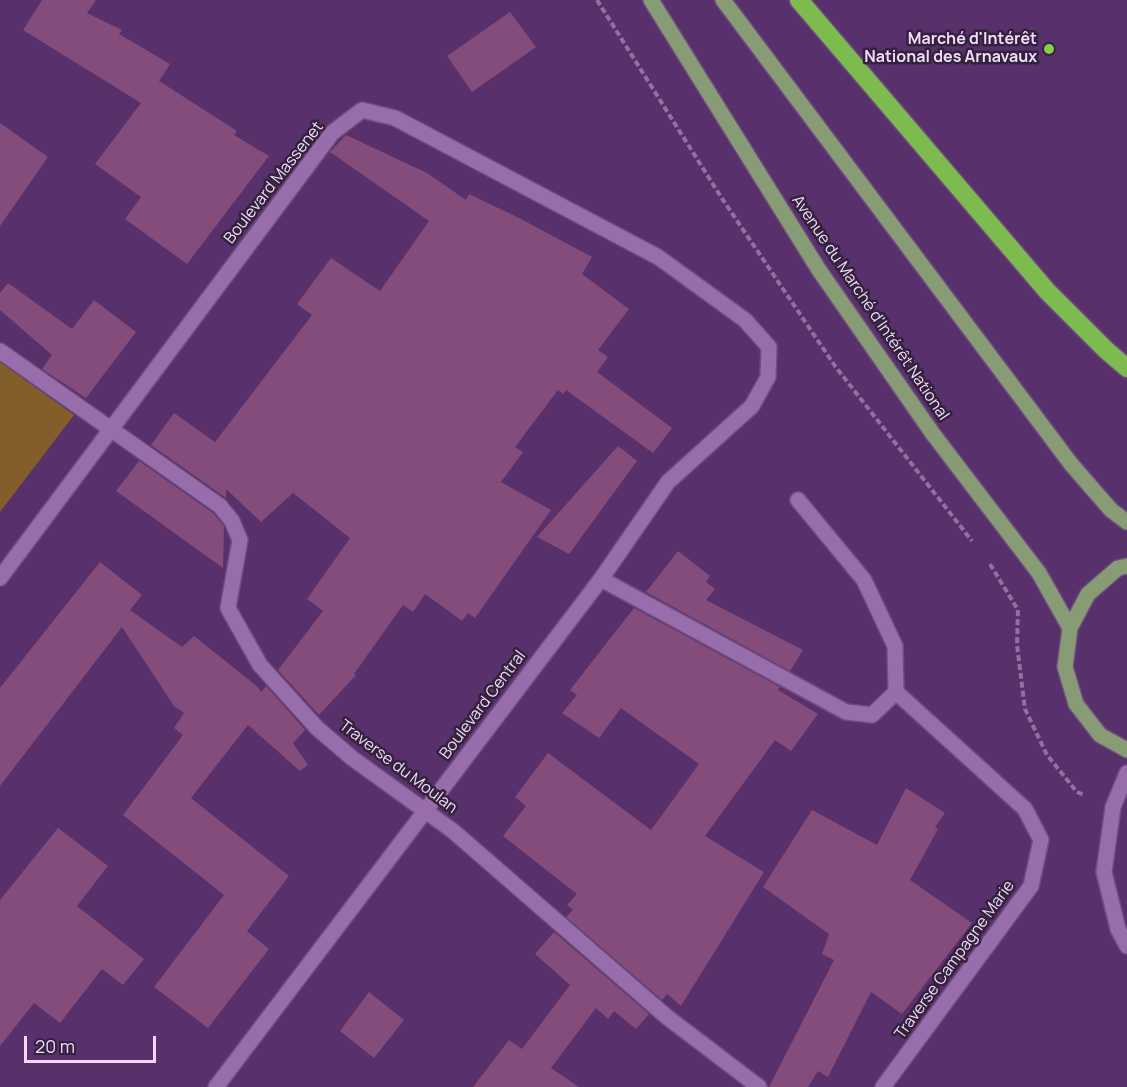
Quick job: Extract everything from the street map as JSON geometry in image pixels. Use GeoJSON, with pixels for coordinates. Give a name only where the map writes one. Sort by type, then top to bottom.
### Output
{"type":"FeatureCollection","features":[{"type":"Feature","properties":{"kind":"highway"},"geometry":{"type":"LineString","coordinates":[[799,0],[1047,291],[1127,368]]}},
{"type":"Feature","properties":{"kind":"main road","name":"Avenue du Marché d'Intérêt National"},"geometry":{"type":"LineString","coordinates":[[651,0],[819,270],[933,434],[1039,573],[1070,628]]}},
{"type":"Feature","properties":{"kind":"main road"},"geometry":{"type":"LineString","coordinates":[[723,0],[1071,464],[1111,510],[1127,522]]}},
{"type":"Feature","properties":{"kind":"main road"},"geometry":{"type":"LineString","coordinates":[[1127,566],[1118,568],[1088,594],[1070,628],[1065,667],[1076,704],[1100,735],[1127,750]]}},
{"type":"Feature","properties":{"kind":"street","name":"Boulevard Massenet"},"geometry":{"type":"LineString","coordinates":[[0,578],[332,133],[362,110],[395,118],[658,257],[745,320],[769,347]]}},
{"type":"Feature","properties":{"kind":"street","name":"Boulevard Central"},"geometry":{"type":"LineString","coordinates":[[216,1087],[601,579],[668,482],[752,406],[768,377],[769,347]]}},
{"type":"Feature","properties":{"kind":"street","name":"Traverse du Moulan"},"geometry":{"type":"LineString","coordinates":[[0,351],[109,430],[220,506],[232,521],[240,540],[228,608],[260,665],[316,728],[352,758],[453,831],[667,1017],[759,1087]]}},
{"type":"Feature","properties":{"kind":"street"},"geometry":{"type":"LineString","coordinates":[[601,579],[846,712],[872,716],[896,692],[895,646],[864,579],[798,500]]}},
{"type":"Feature","properties":{"kind":"street","name":"Traverse Campagne Marie"},"geometry":{"type":"LineString","coordinates":[[883,1087],[1031,886],[1041,840],[1025,809],[896,692]]}},
{"type":"Feature","properties":{"kind":"street"},"geometry":{"type":"LineString","coordinates":[[1127,773],[1113,807],[1104,872],[1118,929],[1127,946]]}},
{"type":"Feature","properties":{"kind":"path"},"geometry":{"type":"LineString","coordinates":[[597,0],[721,197],[835,366],[975,545]]}},
{"type":"Feature","properties":{"kind":"path"},"geometry":{"type":"LineString","coordinates":[[990,564],[1018,610],[1017,645],[1025,709],[1047,755],[1077,792]]}},
{"type":"Feature","properties":{"kind":"shaded area"},"geometry":{"type":"Polygon","coordinates":[[[0,362],[74,415],[0,512],[0,362]]]}},
{"type":"Feature","properties":{"kind":"building"},"geometry":{"type":"Polygon","coordinates":[[[42,0],[96,0],[87,13],[122,30],[119,34],[170,64],[159,81],[237,131],[234,135],[269,156],[187,264],[125,219],[141,197],[95,164],[141,103],[23,30],[42,0]]]}},
{"type":"Feature","properties":{"kind":"building"},"geometry":{"type":"Polygon","coordinates":[[[510,12],[536,47],[472,92],[447,56],[510,12]]]}},
{"type":"Feature","properties":{"kind":"building"},"geometry":{"type":"Polygon","coordinates":[[[0,123],[48,157],[0,226],[0,123]]]}},
{"type":"Feature","properties":{"kind":"building"},"geometry":{"type":"Polygon","coordinates":[[[346,135],[427,173],[466,200],[469,194],[592,257],[582,274],[629,309],[598,350],[608,357],[597,372],[672,428],[653,453],[566,390],[563,394],[558,390],[515,447],[523,452],[501,482],[551,510],[475,618],[468,613],[462,621],[425,594],[413,612],[403,605],[354,674],[356,675],[319,715],[278,670],[323,611],[307,599],[350,538],[293,493],[261,522],[226,489],[226,498],[151,445],[174,413],[215,442],[312,315],[297,304],[331,258],[380,291],[429,221],[330,152],[346,135]]]}},
{"type":"Feature","properties":{"kind":"building"},"geometry":{"type":"Polygon","coordinates":[[[8,283],[72,329],[94,300],[136,332],[86,398],[42,369],[52,355],[0,310],[0,293],[8,283]]]}},
{"type":"Feature","properties":{"kind":"building"},"geometry":{"type":"Polygon","coordinates":[[[618,446],[637,461],[569,554],[537,537],[618,446]]]}},
{"type":"Feature","properties":{"kind":"building"},"geometry":{"type":"Polygon","coordinates":[[[139,461],[213,513],[224,526],[223,568],[116,491],[139,461]]]}},
{"type":"Feature","properties":{"kind":"building"},"geometry":{"type":"Polygon","coordinates":[[[678,551],[710,576],[706,582],[715,589],[706,600],[803,650],[790,671],[646,592],[678,551]]]}},
{"type":"Feature","properties":{"kind":"building"},"geometry":{"type":"Polygon","coordinates":[[[100,562],[142,595],[130,610],[182,647],[194,636],[258,687],[261,692],[266,686],[305,730],[293,743],[308,765],[300,771],[248,725],[191,798],[289,876],[247,931],[269,949],[208,1028],[154,987],[224,895],[123,815],[183,735],[174,728],[184,713],[174,706],[122,627],[0,786],[0,688],[100,562]]]}},
{"type":"Feature","properties":{"kind":"building"},"geometry":{"type":"Polygon","coordinates":[[[634,608],[780,687],[778,690],[818,714],[791,751],[775,740],[705,836],[764,872],[681,1006],[667,994],[662,1000],[566,917],[573,910],[567,905],[577,894],[503,836],[526,806],[515,797],[548,753],[651,830],[699,764],[621,708],[599,738],[562,713],[577,695],[570,690],[634,608]]]}},
{"type":"Feature","properties":{"kind":"building"},"geometry":{"type":"Polygon","coordinates":[[[906,788],[945,813],[935,827],[938,829],[910,880],[972,923],[902,1014],[871,992],[828,1077],[818,1071],[808,1087],[769,1087],[834,960],[822,954],[829,934],[763,887],[812,810],[877,845],[906,788]]]}},
{"type":"Feature","properties":{"kind":"building"},"geometry":{"type":"Polygon","coordinates":[[[58,828],[108,866],[77,906],[144,959],[123,985],[102,969],[60,1023],[34,1003],[0,1046],[0,900],[58,828]]]}},
{"type":"Feature","properties":{"kind":"building"},"geometry":{"type":"Polygon","coordinates":[[[554,932],[649,1014],[636,1029],[614,1011],[608,1019],[596,1008],[551,1068],[579,1087],[473,1087],[509,1040],[522,1049],[570,985],[535,954],[554,932]]]}},
{"type":"Feature","properties":{"kind":"building"},"geometry":{"type":"Polygon","coordinates":[[[369,992],[404,1020],[374,1058],[340,1031],[369,992]]]}},
{"type":"Feature","properties":{"kind":"place","name":"Marché d'Intérêt National des Arnavaux"},"geometry":{"type":"Point","coordinates":[1049,49]}}]}
